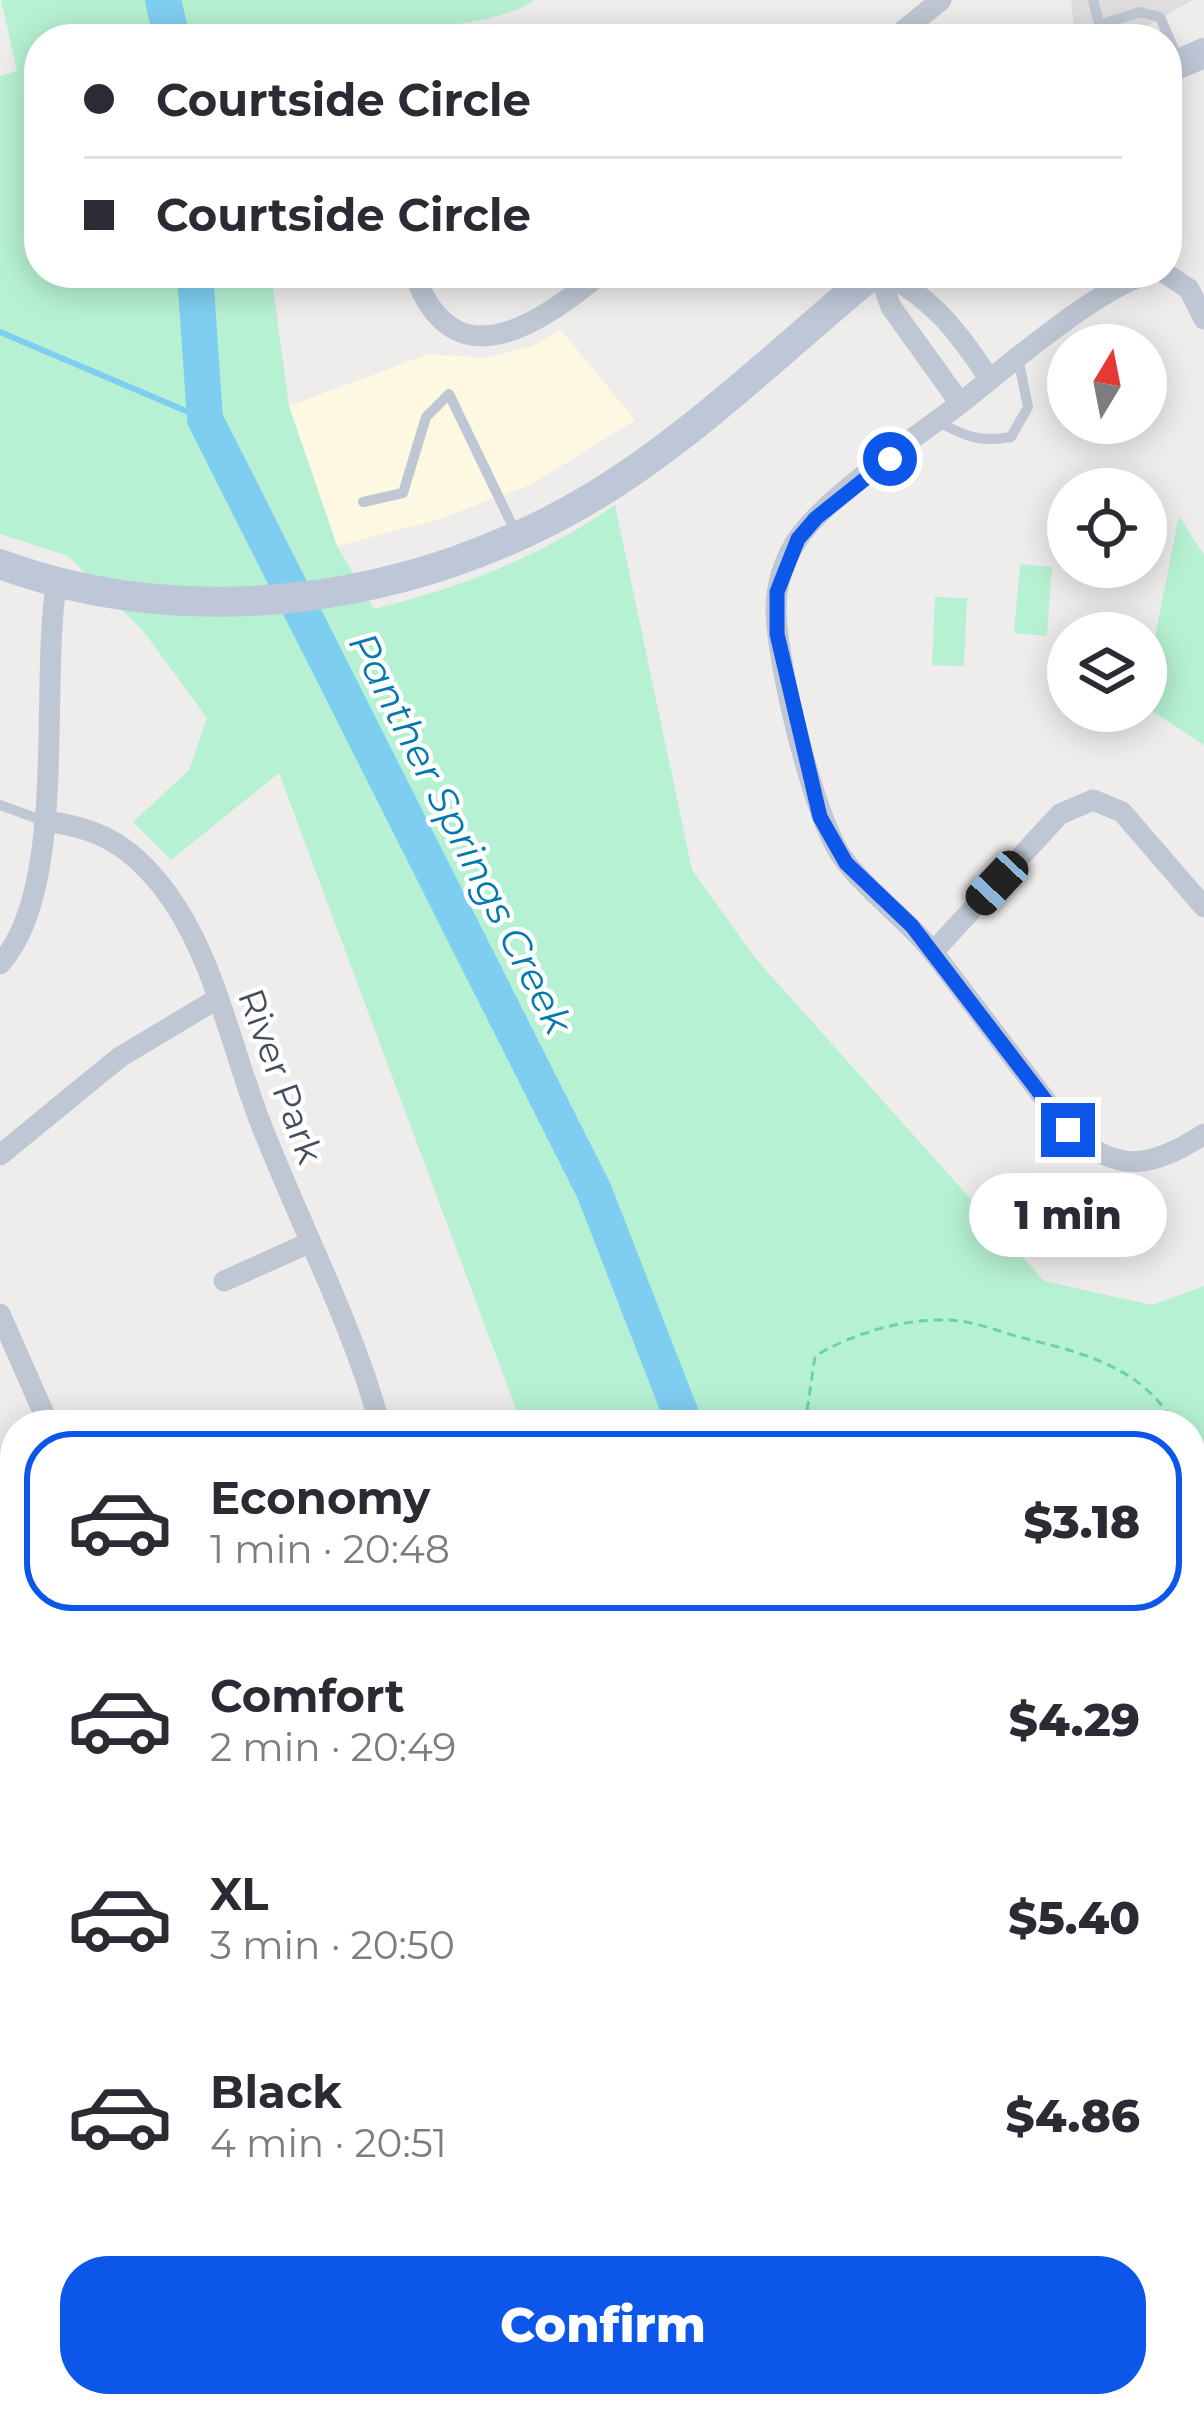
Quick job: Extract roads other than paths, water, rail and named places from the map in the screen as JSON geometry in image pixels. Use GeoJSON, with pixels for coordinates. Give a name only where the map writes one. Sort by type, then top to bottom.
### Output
{"type":"FeatureCollection","features":[{"type":"Feature","properties":{"kind":"main road"},"geometry":{"type":"LineString","coordinates":[[0,564],[110,591],[256,601],[374,584],[470,557],[595,496],[860,288]]}},
{"type":"Feature","properties":{"kind":"street"},"geometry":{"type":"LineString","coordinates":[[911,24],[941,0]]}},
{"type":"Feature","properties":{"kind":"street"},"geometry":{"type":"LineString","coordinates":[[1182,284],[1204,319]]}},
{"type":"Feature","properties":{"kind":"street"},"geometry":{"type":"LineString","coordinates":[[419,288],[443,320],[469,334],[494,336],[544,320],[583,288]]}},
{"type":"Feature","properties":{"kind":"street"},"geometry":{"type":"LineString","coordinates":[[884,288],[891,307],[960,404]]}},
{"type":"Feature","properties":{"kind":"street"},"geometry":{"type":"LineString","coordinates":[[912,288],[923,293],[963,339],[990,380]]}},
{"type":"Feature","properties":{"kind":"street"},"geometry":{"type":"LineString","coordinates":[[1125,288],[1050,332],[816,518],[785,565],[776,606],[777,634],[825,829],[846,863],[890,902],[933,952],[1068,1130],[1089,1148],[1114,1160],[1141,1162],[1168,1157],[1204,1134]]}},
{"type":"Feature","properties":{"kind":"street"},"geometry":{"type":"LineString","coordinates":[[0,964],[22,931],[38,887],[48,635],[57,580]]}},
{"type":"Feature","properties":{"kind":"street"},"geometry":{"type":"LineString","coordinates":[[933,952],[1060,814],[1093,800],[1122,812],[1204,907]]}},
{"type":"Feature","properties":{"kind":"street","name":"River Park"},"geometry":{"type":"LineString","coordinates":[[44,821],[88,826],[117,841],[160,884],[194,939],[375,1410]]}},
{"type":"Feature","properties":{"kind":"street"},"geometry":{"type":"LineString","coordinates":[[0,1155],[120,1057],[217,999]]}},
{"type":"Feature","properties":{"kind":"street"},"geometry":{"type":"LineString","coordinates":[[224,1281],[309,1243]]}},
{"type":"Feature","properties":{"kind":"street"},"geometry":{"type":"LineString","coordinates":[[0,1314],[42,1410]]}},
{"type":"Feature","properties":{"kind":"lane"},"geometry":{"type":"LineString","coordinates":[[1102,24],[1140,12],[1160,17],[1164,24]]}},
{"type":"Feature","properties":{"kind":"lane"},"geometry":{"type":"LineString","coordinates":[[938,421],[964,437],[987,441],[1011,437],[1028,407],[1018,358]]}},
{"type":"Feature","properties":{"kind":"lane"},"geometry":{"type":"LineString","coordinates":[[363,502],[403,493],[426,417],[449,394],[518,536]]}},
{"type":"Feature","properties":{"kind":"lane"},"geometry":{"type":"LineString","coordinates":[[0,805],[44,821]]}},
{"type":"Feature","properties":{"kind":"waterway","name":"Panther Springs Creek"},"geometry":{"type":"LineString","coordinates":[[163,0],[169,24]]}},
{"type":"Feature","properties":{"kind":"waterway","name":"Panther Springs Creek"},"geometry":{"type":"LineString","coordinates":[[196,288],[205,419],[594,1191],[679,1410]]}},
{"type":"Feature","properties":{"kind":"waterway"},"geometry":{"type":"LineString","coordinates":[[0,332],[205,419]]}}]}
